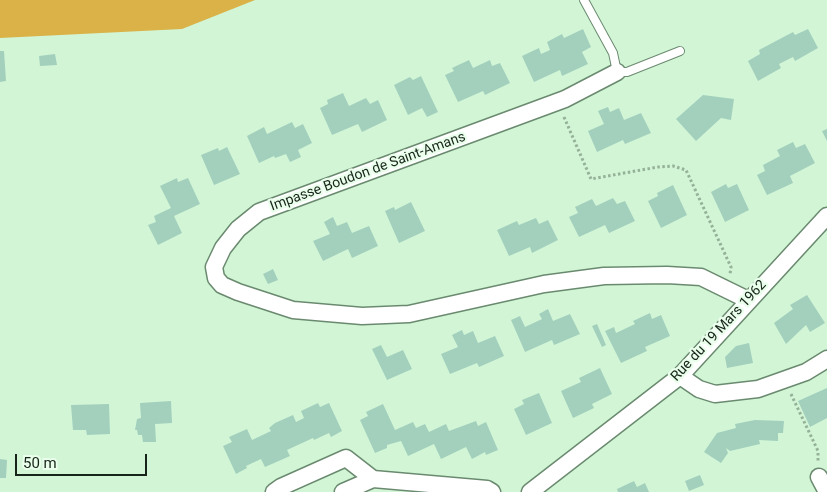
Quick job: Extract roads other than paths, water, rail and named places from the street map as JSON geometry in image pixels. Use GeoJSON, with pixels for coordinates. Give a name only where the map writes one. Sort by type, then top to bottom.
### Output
{"type":"FeatureCollection","features":[{"type":"Feature","properties":{"kind":"street","name":"Impasse Boudon de Saint-Amans"},"geometry":{"type":"LineString","coordinates":[[617,72],[558,102],[259,212],[238,229],[223,248],[214,267],[216,278],[222,285],[238,292],[293,310],[362,316],[409,314],[544,284],[604,276],[667,275],[701,277],[748,300]]}},
{"type":"Feature","properties":{"kind":"street","name":"Rue du 19 Mars 1962"},"geometry":{"type":"LineString","coordinates":[[530,492],[680,376],[827,216]]}},
{"type":"Feature","properties":{"kind":"street"},"geometry":{"type":"LineString","coordinates":[[680,376],[699,389],[715,394],[758,390],[806,372],[827,359]]}},
{"type":"Feature","properties":{"kind":"street"},"geometry":{"type":"LineString","coordinates":[[274,492],[281,487],[346,458],[373,479]]}},
{"type":"Feature","properties":{"kind":"street"},"geometry":{"type":"LineString","coordinates":[[818,477],[827,492]]}},
{"type":"Feature","properties":{"kind":"street"},"geometry":{"type":"LineString","coordinates":[[343,492],[373,479],[486,489],[492,492]]}},
{"type":"Feature","properties":{"kind":"lane"},"geometry":{"type":"LineString","coordinates":[[584,0],[613,53],[617,72],[627,72],[680,51]]}}]}
